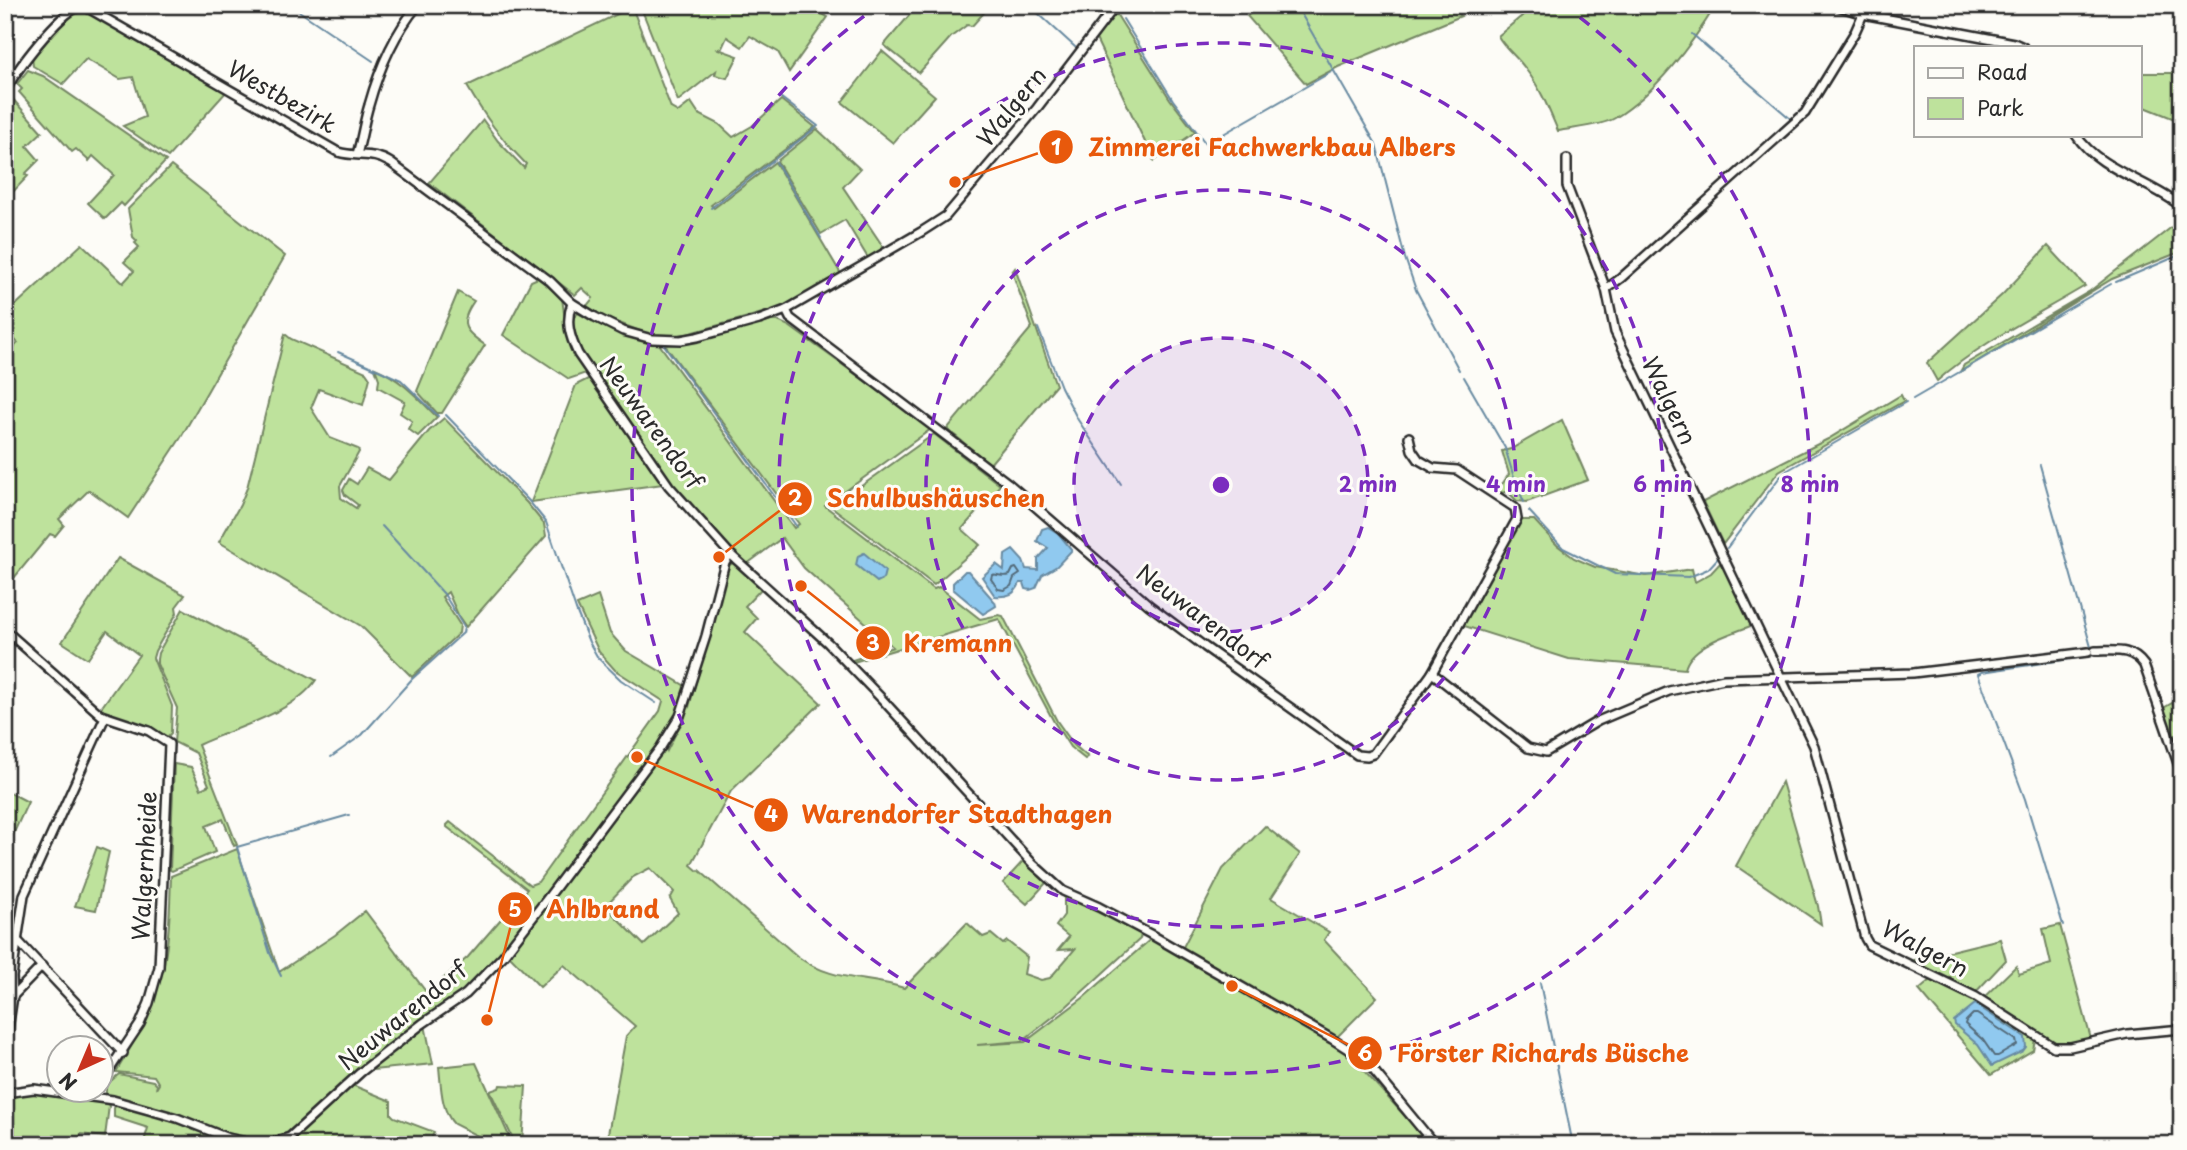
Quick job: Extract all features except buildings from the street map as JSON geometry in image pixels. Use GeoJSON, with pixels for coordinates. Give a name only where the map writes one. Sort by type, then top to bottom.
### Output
{"type":"FeatureCollection","features":[{"type":"Feature","properties":{"kind":"street"},"geometry":{"type":"LineString","coordinates":[[357,154],[368,106],[385,58],[396,36],[418,5]]}},
{"type":"Feature","properties":{"kind":"street","name":"Walgern"},"geometry":{"type":"LineString","coordinates":[[786,310],[946,216],[1037,108],[1116,5]]}},
{"type":"Feature","properties":{"kind":"street"},"geometry":{"type":"LineString","coordinates":[[1835,5],[1863,14],[2021,46]]}},
{"type":"Feature","properties":{"kind":"street","name":"Westbezirk"},"geometry":{"type":"LineString","coordinates":[[5,92],[17,71],[68,12],[80,6],[86,8],[338,152],[382,157],[550,281],[572,303],[595,317]]}},
{"type":"Feature","properties":{"kind":"street"},"geometry":{"type":"LineString","coordinates":[[1606,289],[1805,113],[1855,32],[1863,14]]}},
{"type":"Feature","properties":{"kind":"street"},"geometry":{"type":"LineString","coordinates":[[2077,136],[2099,159],[2161,191],[2182,207]]}},
{"type":"Feature","properties":{"kind":"street","name":"Walgern"},"geometry":{"type":"LineString","coordinates":[[1567,159],[1567,186],[1606,289],[1615,332],[1814,746],[1869,946],[1976,997],[2054,1047],[2070,1047],[2127,1034],[2182,1028]]}},
{"type":"Feature","properties":{"kind":"street","name":"Neuwarendorf"},"geometry":{"type":"LineString","coordinates":[[572,303],[568,314],[569,327],[571,340],[578,354],[669,486],[730,554],[828,643],[881,698],[1026,857],[1063,891],[1150,934],[1364,1060],[1436,1145]]}},
{"type":"Feature","properties":{"kind":"street","name":"Neuwarendorf"},"geometry":{"type":"LineString","coordinates":[[595,317],[639,336],[665,341],[681,340],[759,320],[786,310],[790,318],[1008,483],[1149,604],[1357,755],[1373,754],[1432,673]]}},
{"type":"Feature","properties":{"kind":"street"},"geometry":{"type":"LineString","coordinates":[[1409,437],[1412,450],[1419,460],[1433,468],[1457,470],[1517,511],[1517,519],[1432,673],[1528,748],[1546,752],[1598,721],[1669,691],[1724,680],[1913,673],[2125,650],[2134,653],[2144,665],[2182,775]]}},
{"type":"Feature","properties":{"kind":"street","name":"Neuwarendorf"},"geometry":{"type":"LineString","coordinates":[[116,1100],[177,1118],[228,1138],[256,1144],[279,1141],[290,1137],[401,1040],[466,995],[503,956],[551,895],[661,747],[680,716],[706,636],[725,562],[730,554]]}},
{"type":"Feature","properties":{"kind":"street","name":"Walgernheide"},"geometry":{"type":"LineString","coordinates":[[5,630],[104,717],[149,731],[167,741],[170,750],[159,967],[140,1024],[116,1063]]}},
{"type":"Feature","properties":{"kind":"street"},"geometry":{"type":"LineString","coordinates":[[5,1049],[24,895],[104,717]]}},
{"type":"Feature","properties":{"kind":"street"},"geometry":{"type":"LineString","coordinates":[[17,940],[123,1053]]}},
{"type":"Feature","properties":{"kind":"street"},"geometry":{"type":"LineString","coordinates":[[13,996],[41,967]]}},
{"type":"Feature","properties":{"kind":"street","name":"Neuwarendorf"},"geometry":{"type":"LineString","coordinates":[[5,1093],[46,1090]]}},
{"type":"Feature","properties":{"kind":"green space"},"geometry":{"type":"Polygon","coordinates":[[[640,5],[806,5],[828,17],[789,72],[778,52],[750,36],[742,47],[727,37],[722,48],[718,49],[738,56],[727,78],[715,75],[716,71],[678,101],[640,5]]]}},
{"type":"Feature","properties":{"kind":"green space"},"geometry":{"type":"Polygon","coordinates":[[[918,5],[991,5],[972,26],[967,25],[951,37],[919,73],[884,45],[918,5]]]}},
{"type":"Feature","properties":{"kind":"green space"},"geometry":{"type":"Polygon","coordinates":[[[1261,5],[1453,5],[1461,16],[1338,67],[1306,84],[1247,16],[1261,5]]]}},
{"type":"Feature","properties":{"kind":"green space"},"geometry":{"type":"Polygon","coordinates":[[[1535,5],[1716,5],[1672,67],[1630,108],[1603,123],[1558,131],[1532,78],[1498,36],[1535,5]]]}},
{"type":"Feature","properties":{"kind":"green space"},"geometry":{"type":"Polygon","coordinates":[[[632,7],[671,108],[678,112],[691,102],[699,114],[719,124],[733,137],[752,126],[781,100],[815,127],[711,205],[714,208],[775,162],[841,274],[780,308],[687,334],[666,336],[645,333],[596,314],[586,307],[593,298],[582,288],[575,295],[429,183],[483,120],[498,141],[524,168],[526,164],[494,127],[467,86],[632,7]]]}},
{"type":"Feature","properties":{"kind":"green space"},"geometry":{"type":"Polygon","coordinates":[[[83,10],[227,91],[168,157],[123,126],[145,117],[133,77],[120,79],[86,59],[63,84],[33,66],[32,57],[72,12],[83,10]]]}},
{"type":"Feature","properties":{"kind":"green space"},"geometry":{"type":"Polygon","coordinates":[[[1115,12],[1170,99],[1195,132],[1154,161],[1096,39],[1115,12]]]}},
{"type":"Feature","properties":{"kind":"green space"},"geometry":{"type":"Polygon","coordinates":[[[882,51],[935,96],[893,143],[842,102],[882,51]]]}},
{"type":"Feature","properties":{"kind":"green space"},"geometry":{"type":"Polygon","coordinates":[[[28,70],[43,76],[166,161],[124,206],[121,203],[105,219],[88,203],[114,175],[93,156],[89,161],[76,149],[72,152],[19,92],[22,89],[17,84],[28,70]]]}},
{"type":"Feature","properties":{"kind":"green space"},"geometry":{"type":"Polygon","coordinates":[[[2142,73],[2182,73],[2182,122],[2142,106],[2142,73]]]}},
{"type":"Feature","properties":{"kind":"green space"},"geometry":{"type":"Polygon","coordinates":[[[10,96],[42,132],[27,146],[39,160],[11,194],[5,189],[5,100],[10,96]]]}},
{"type":"Feature","properties":{"kind":"green space"},"geometry":{"type":"Polygon","coordinates":[[[817,129],[860,169],[843,187],[884,248],[868,258],[845,220],[821,234],[777,161],[817,129]]]}},
{"type":"Feature","properties":{"kind":"green space"},"geometry":{"type":"Polygon","coordinates":[[[171,166],[285,256],[180,439],[128,518],[89,490],[59,519],[64,525],[55,536],[50,534],[5,589],[5,575],[8,572],[5,569],[5,356],[18,343],[5,330],[5,315],[82,244],[123,283],[134,271],[124,262],[139,247],[133,237],[128,209],[171,166]]]}},
{"type":"Feature","properties":{"kind":"green space"},"geometry":{"type":"Polygon","coordinates":[[[2182,219],[2182,251],[2112,279],[1960,372],[1964,365],[2090,291],[2182,219]]]}},
{"type":"Feature","properties":{"kind":"green space"},"geometry":{"type":"Polygon","coordinates":[[[2048,246],[2085,286],[1990,342],[1937,381],[1927,363],[2003,294],[2048,246]]]}},
{"type":"Feature","properties":{"kind":"green space"},"geometry":{"type":"Polygon","coordinates":[[[1015,268],[1056,385],[990,464],[947,429],[1032,327],[1012,272],[1015,268]]]}},
{"type":"Feature","properties":{"kind":"green space"},"geometry":{"type":"Polygon","coordinates":[[[538,278],[562,298],[568,342],[586,373],[569,379],[503,335],[531,281],[538,278]]]}},
{"type":"Feature","properties":{"kind":"green space"},"geometry":{"type":"Polygon","coordinates":[[[458,292],[474,301],[466,316],[466,326],[472,335],[485,345],[442,413],[437,413],[417,391],[458,292]]]}},
{"type":"Feature","properties":{"kind":"green space"},"geometry":{"type":"Polygon","coordinates":[[[578,313],[622,335],[659,344],[794,528],[799,524],[665,345],[691,343],[778,321],[789,326],[931,429],[825,506],[934,589],[939,587],[980,619],[1003,616],[1057,721],[1074,745],[1088,757],[1085,759],[1070,747],[999,619],[850,663],[849,661],[893,647],[804,568],[782,538],[747,564],[713,530],[672,484],[583,355],[572,319],[578,313]]]}},
{"type":"Feature","properties":{"kind":"green space"},"geometry":{"type":"Polygon","coordinates":[[[285,334],[366,372],[370,378],[363,405],[319,389],[311,408],[330,438],[358,449],[359,452],[340,486],[341,498],[356,508],[358,505],[345,495],[343,490],[349,479],[357,484],[367,468],[389,480],[429,431],[444,418],[544,524],[546,536],[466,627],[448,592],[442,597],[460,625],[459,633],[412,677],[361,626],[219,542],[247,488],[285,334]]]}},
{"type":"Feature","properties":{"kind":"green space"},"geometry":{"type":"Polygon","coordinates":[[[375,368],[401,383],[437,417],[418,436],[408,429],[412,421],[400,413],[405,402],[378,387],[379,379],[375,368]]]}},
{"type":"Feature","properties":{"kind":"green space"},"geometry":{"type":"Polygon","coordinates":[[[590,378],[663,484],[531,502],[576,385],[590,378]]]}},
{"type":"Feature","properties":{"kind":"green space"},"geometry":{"type":"Polygon","coordinates":[[[1901,395],[1904,401],[1779,471],[1723,544],[1703,502],[1828,439],[1901,395]]]}},
{"type":"Feature","properties":{"kind":"green space"},"geometry":{"type":"Polygon","coordinates":[[[1562,420],[1588,480],[1527,502],[1517,501],[1508,492],[1496,493],[1509,474],[1502,451],[1511,449],[1562,420]]]}},
{"type":"Feature","properties":{"kind":"green space"},"geometry":{"type":"Polygon","coordinates":[[[934,434],[1000,485],[962,529],[980,545],[934,585],[832,507],[934,434]]]}},
{"type":"Feature","properties":{"kind":"green space"},"geometry":{"type":"Polygon","coordinates":[[[1519,520],[1534,520],[1557,545],[1574,558],[1595,567],[1646,576],[1692,569],[1695,582],[1711,573],[1722,561],[1753,625],[1703,646],[1689,660],[1685,669],[1569,659],[1461,625],[1519,520]]]}},
{"type":"Feature","properties":{"kind":"green space"},"geometry":{"type":"Polygon","coordinates":[[[118,558],[185,595],[176,607],[177,613],[153,658],[172,706],[171,733],[167,737],[102,713],[101,708],[139,655],[107,631],[88,659],[62,642],[118,558]]]}},
{"type":"Feature","properties":{"kind":"green space"},"geometry":{"type":"Polygon","coordinates":[[[735,562],[763,587],[745,606],[757,618],[745,632],[821,703],[731,791],[691,865],[810,965],[836,975],[904,988],[967,923],[983,937],[991,934],[1003,944],[1007,941],[1027,957],[1024,974],[1041,980],[1050,978],[1075,949],[1058,950],[1069,937],[1056,926],[1064,915],[1064,896],[1141,933],[1140,939],[1067,1006],[1022,1041],[977,1045],[1025,1042],[1083,998],[1152,938],[1180,953],[1223,869],[1265,826],[1300,854],[1271,898],[1329,932],[1324,940],[1377,997],[1335,1039],[1431,1145],[606,1145],[626,1036],[635,1026],[564,965],[540,987],[508,954],[588,851],[579,851],[527,923],[467,988],[444,1007],[419,1022],[282,1137],[259,1142],[151,1106],[116,1098],[116,1077],[119,1074],[153,1081],[157,1085],[156,1089],[159,1084],[154,1076],[116,1072],[140,1029],[159,984],[167,943],[171,876],[237,849],[279,972],[335,935],[365,911],[427,993],[468,957],[527,889],[447,825],[450,822],[530,885],[538,882],[660,711],[663,701],[615,670],[599,652],[577,605],[598,596],[610,633],[626,651],[687,687],[678,713],[663,739],[667,751],[689,707],[729,565],[735,562]],[[629,794],[592,836],[596,840],[629,794]],[[650,868],[633,877],[605,906],[644,945],[678,913],[670,899],[674,892],[650,868]]]}},
{"type":"Feature","properties":{"kind":"green space"},"geometry":{"type":"Polygon","coordinates":[[[183,609],[316,680],[306,692],[278,711],[198,745],[237,845],[234,846],[223,819],[206,826],[215,852],[172,871],[174,764],[191,767],[201,789],[209,785],[196,753],[174,742],[177,708],[157,664],[158,653],[183,609]]]}},
{"type":"Feature","properties":{"kind":"green space"},"geometry":{"type":"Polygon","coordinates":[[[2172,703],[2182,716],[2182,766],[2162,709],[2172,703]]]}},
{"type":"Feature","properties":{"kind":"green space"},"geometry":{"type":"Polygon","coordinates":[[[1782,782],[1818,906],[1821,924],[1736,866],[1782,782]]]}},
{"type":"Feature","properties":{"kind":"green space"},"geometry":{"type":"Polygon","coordinates":[[[5,790],[28,802],[5,852],[5,790]]]}},
{"type":"Feature","properties":{"kind":"green space"},"geometry":{"type":"Polygon","coordinates":[[[97,847],[109,852],[96,910],[75,906],[97,847]]]}},
{"type":"Feature","properties":{"kind":"green space"},"geometry":{"type":"Polygon","coordinates":[[[1025,859],[1046,883],[1027,904],[1003,883],[1025,859]]]}},
{"type":"Feature","properties":{"kind":"green space"},"geometry":{"type":"Polygon","coordinates":[[[2060,925],[2091,1039],[2069,1045],[2056,1045],[1983,998],[2016,966],[2019,974],[2051,964],[2043,929],[2060,925]]]}},
{"type":"Feature","properties":{"kind":"green space"},"geometry":{"type":"Polygon","coordinates":[[[2000,939],[2006,960],[1974,994],[1948,982],[1950,978],[1944,980],[1916,966],[1914,960],[2000,939]]]}},
{"type":"Feature","properties":{"kind":"green space"},"geometry":{"type":"Polygon","coordinates":[[[1931,980],[1976,1002],[2035,1039],[2033,1050],[1991,1075],[1919,990],[1931,980]]]}},
{"type":"Feature","properties":{"kind":"green space"},"geometry":{"type":"Polygon","coordinates":[[[425,1025],[433,1064],[373,1070],[372,1068],[425,1025]]]}},
{"type":"Feature","properties":{"kind":"green space"},"geometry":{"type":"Polygon","coordinates":[[[476,1063],[512,1145],[495,1145],[454,1124],[446,1112],[439,1067],[476,1063]]]}},
{"type":"Feature","properties":{"kind":"green space"},"geometry":{"type":"Polygon","coordinates":[[[352,1085],[391,1101],[391,1114],[394,1117],[434,1132],[429,1145],[286,1145],[352,1085]]]}},
{"type":"Feature","properties":{"kind":"green space"},"geometry":{"type":"Polygon","coordinates":[[[500,1085],[526,1086],[522,1145],[516,1145],[490,1091],[500,1085]]]}},
{"type":"Feature","properties":{"kind":"green space"},"geometry":{"type":"Polygon","coordinates":[[[33,1092],[46,1094],[46,1104],[108,1104],[105,1137],[81,1134],[78,1145],[5,1145],[5,1097],[33,1092]]]}},
{"type":"Feature","properties":{"kind":"green space"},"geometry":{"type":"Polygon","coordinates":[[[117,1104],[220,1137],[216,1145],[143,1145],[148,1128],[114,1117],[117,1104]]]}},
{"type":"Feature","properties":{"kind":"water"},"geometry":{"type":"Polygon","coordinates":[[[1048,527],[1058,533],[1072,550],[1057,566],[1042,575],[1036,588],[1026,589],[1024,583],[1020,583],[1010,594],[995,596],[982,577],[996,564],[1004,570],[1005,555],[1013,550],[1026,569],[1038,570],[1038,559],[1048,548],[1037,541],[1042,529],[1048,527]]]}},
{"type":"Feature","properties":{"kind":"water"},"geometry":{"type":"Polygon","coordinates":[[[864,553],[885,571],[883,579],[877,582],[856,565],[858,556],[864,553]]]}},
{"type":"Feature","properties":{"kind":"water"},"geometry":{"type":"Polygon","coordinates":[[[968,571],[996,606],[983,614],[953,589],[953,583],[968,571]]]}},
{"type":"Feature","properties":{"kind":"water"},"geometry":{"type":"Polygon","coordinates":[[[1975,1004],[2025,1037],[2026,1047],[2023,1051],[1992,1066],[1978,1045],[1955,1025],[1954,1021],[1975,1004]]]}},
{"type":"Feature","properties":{"kind":"waterway"},"geometry":{"type":"LineString","coordinates":[[290,5],[373,61]]}},
{"type":"Feature","properties":{"kind":"waterway"},"geometry":{"type":"LineString","coordinates":[[1029,5],[1075,47]]}},
{"type":"Feature","properties":{"kind":"waterway"},"geometry":{"type":"LineString","coordinates":[[1296,5],[1376,144],[1405,258],[1416,290],[1459,370]]}},
{"type":"Feature","properties":{"kind":"waterway"},"geometry":{"type":"LineString","coordinates":[[1123,19],[1173,100],[1206,144],[1333,71]]}},
{"type":"Feature","properties":{"kind":"waterway"},"geometry":{"type":"LineString","coordinates":[[1692,34],[1792,120]]}},
{"type":"Feature","properties":{"kind":"waterway"},"geometry":{"type":"LineString","coordinates":[[711,208],[818,126],[780,97]]}},
{"type":"Feature","properties":{"kind":"waterway"},"geometry":{"type":"LineString","coordinates":[[776,162],[821,238]]}},
{"type":"Feature","properties":{"kind":"waterway"},"geometry":{"type":"LineString","coordinates":[[2116,282],[2182,254]]}},
{"type":"Feature","properties":{"kind":"waterway"},"geometry":{"type":"LineString","coordinates":[[1913,399],[2111,284]]}},
{"type":"Feature","properties":{"kind":"waterway"},"geometry":{"type":"LineString","coordinates":[[1038,328],[1061,387],[1078,420],[1121,484]]}},
{"type":"Feature","properties":{"kind":"waterway"},"geometry":{"type":"LineString","coordinates":[[664,345],[797,527]]}},
{"type":"Feature","properties":{"kind":"waterway"},"geometry":{"type":"LineString","coordinates":[[338,352],[401,380],[438,416]]}},
{"type":"Feature","properties":{"kind":"waterway"},"geometry":{"type":"LineString","coordinates":[[1464,377],[1505,448],[1524,502]]}},
{"type":"Feature","properties":{"kind":"waterway"},"geometry":{"type":"LineString","coordinates":[[1727,548],[1779,478],[1788,470],[1906,402]]}},
{"type":"Feature","properties":{"kind":"waterway"},"geometry":{"type":"LineString","coordinates":[[446,415],[546,522],[576,610],[598,658],[621,680],[656,703]]}},
{"type":"Feature","properties":{"kind":"waterway"},"geometry":{"type":"LineString","coordinates":[[2040,465],[2091,647],[2091,656],[1978,674],[2025,799],[2063,925]]}},
{"type":"Feature","properties":{"kind":"waterway"},"geometry":{"type":"LineString","coordinates":[[1529,511],[1563,548],[1615,574],[1689,577],[1708,569],[1719,557]]}},
{"type":"Feature","properties":{"kind":"waterway"},"geometry":{"type":"LineString","coordinates":[[331,757],[362,735],[412,679],[463,633],[464,627],[444,594],[382,526]]}},
{"type":"Feature","properties":{"kind":"waterway"},"geometry":{"type":"LineString","coordinates":[[281,976],[270,953],[237,847],[349,815]]}},
{"type":"Feature","properties":{"kind":"waterway"},"geometry":{"type":"LineString","coordinates":[[1540,983],[1573,1145]]}},
{"type":"Feature","properties":{"kind":"place","name":"Zimmerei Fachwerkbau Albers"},"geometry":{"type":"Point","coordinates":[955,182]}},
{"type":"Feature","properties":{"kind":"place","name":"Schulbushäuschen"},"geometry":{"type":"Point","coordinates":[719,557]}},
{"type":"Feature","properties":{"kind":"place","name":"Kremann"},"geometry":{"type":"Point","coordinates":[801,586]}},
{"type":"Feature","properties":{"kind":"place","name":"Warendorfer Stadthagen"},"geometry":{"type":"Point","coordinates":[637,757]}},
{"type":"Feature","properties":{"kind":"place","name":"Förster Richards Büsche"},"geometry":{"type":"Point","coordinates":[1232,986]}},
{"type":"Feature","properties":{"kind":"place","name":"Ahlbrand"},"geometry":{"type":"Point","coordinates":[487,1020]}}]}
